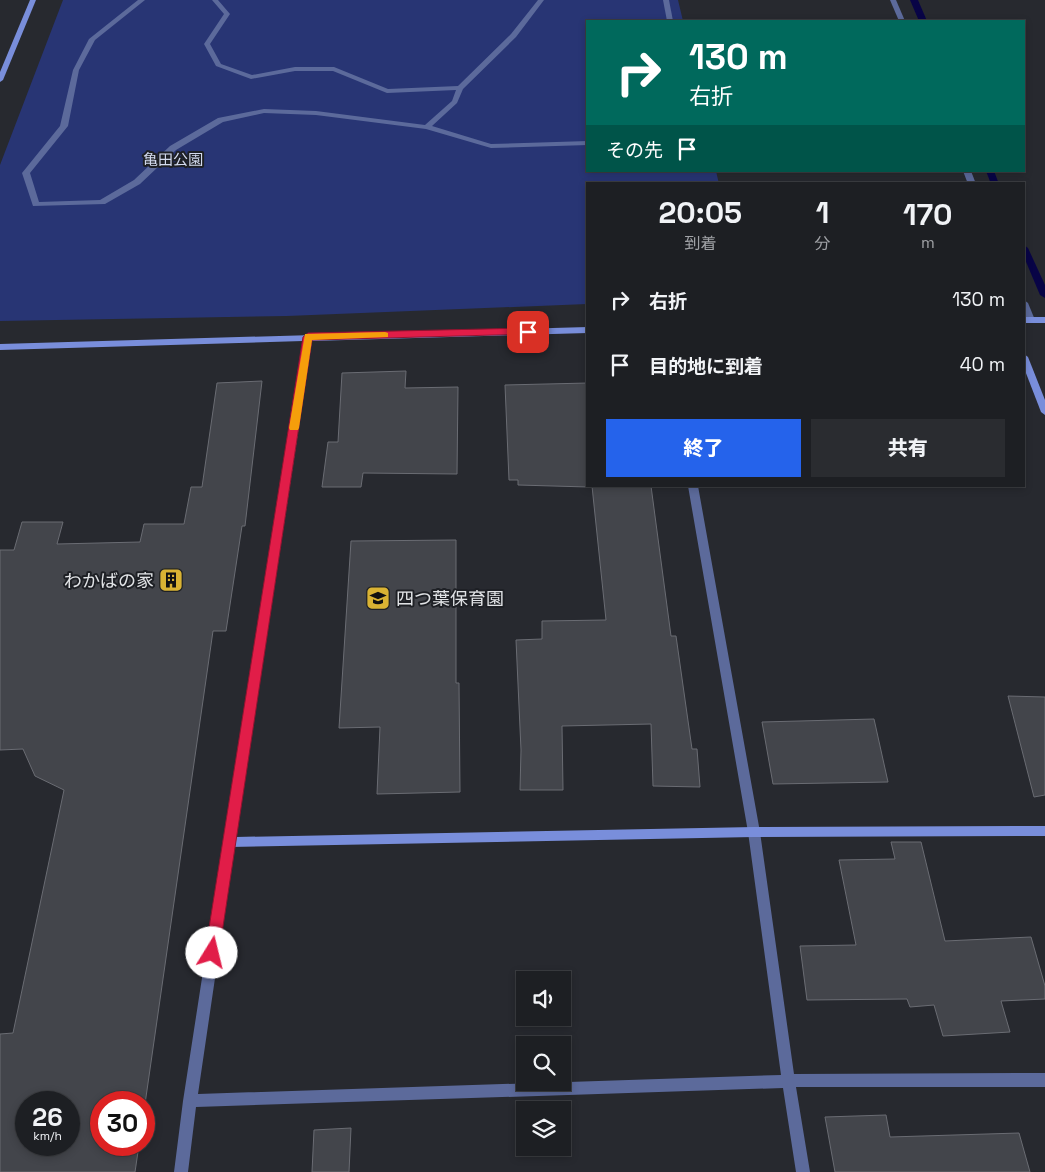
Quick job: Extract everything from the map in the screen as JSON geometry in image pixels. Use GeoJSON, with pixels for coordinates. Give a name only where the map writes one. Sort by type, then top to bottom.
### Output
{"type":"FeatureCollection","features":[{"type":"Feature","properties":{"kind":"street"},"geometry":{"type":"LineString","coordinates":[[0,80],[33,0]]}},
{"type":"Feature","properties":{"kind":"street"},"geometry":{"type":"LineString","coordinates":[[142,0],[92,39],[76,70],[64,126],[26,174],[36,204],[102,202],[137,182],[173,148],[221,120],[264,111],[316,113],[427,127],[491,146],[586,143]]}},
{"type":"Feature","properties":{"kind":"street"},"geometry":{"type":"LineString","coordinates":[[215,0],[227,14],[207,44],[218,65],[251,77],[295,69],[334,69],[387,91],[460,88]]}},
{"type":"Feature","properties":{"kind":"street"},"geometry":{"type":"LineString","coordinates":[[427,127],[455,102],[460,88],[512,36],[541,0]]}},
{"type":"Feature","properties":{"kind":"street"},"geometry":{"type":"LineString","coordinates":[[666,0],[670,20]]}},
{"type":"Feature","properties":{"kind":"street"},"geometry":{"type":"LineString","coordinates":[[892,0],[902,20]]}},
{"type":"Feature","properties":{"kind":"street"},"geometry":{"type":"LineString","coordinates":[[1025,307],[1028,320],[1045,320]]}},
{"type":"Feature","properties":{"kind":"street"},"geometry":{"type":"LineString","coordinates":[[0,347],[586,330]]}},
{"type":"Feature","properties":{"kind":"street"},"geometry":{"type":"LineString","coordinates":[[182,1172],[190,1101],[229,842],[308,337]]}},
{"type":"Feature","properties":{"kind":"street"},"geometry":{"type":"LineString","coordinates":[[1025,360],[1045,412]]}},
{"type":"Feature","properties":{"kind":"street"},"geometry":{"type":"LineString","coordinates":[[693,487],[754,832],[788,1081],[803,1172]]}},
{"type":"Feature","properties":{"kind":"street"},"geometry":{"type":"LineString","coordinates":[[229,842],[754,832],[1045,831]]}},
{"type":"Feature","properties":{"kind":"street"},"geometry":{"type":"LineString","coordinates":[[190,1101],[788,1081],[1045,1080]]}},
{"type":"Feature","properties":{"kind":"green space","name":"亀田公園"},"geometry":{"type":"Polygon","coordinates":[[[63,0],[678,0],[683,20],[586,20],[586,172],[716,172],[719,182],[586,182],[586,304],[287,316],[0,321],[0,165],[63,0]]]}},
{"type":"Feature","properties":{"kind":"building"},"geometry":{"type":"Polygon","coordinates":[[[406,371],[405,388],[458,387],[457,474],[363,473],[361,487],[322,487],[328,442],[338,442],[342,373],[406,371]]]}},
{"type":"Feature","properties":{"kind":"building"},"geometry":{"type":"Polygon","coordinates":[[[262,381],[245,526],[242,526],[226,631],[213,631],[147,1091],[90,1091],[90,1156],[137,1156],[135,1172],[0,1172],[0,1034],[13,1033],[64,790],[35,776],[23,749],[0,750],[0,550],[14,550],[22,522],[63,522],[57,544],[140,542],[144,524],[184,524],[191,487],[202,487],[217,383],[262,381]]]}},
{"type":"Feature","properties":{"kind":"building"},"geometry":{"type":"Polygon","coordinates":[[[586,383],[586,487],[518,485],[518,480],[509,480],[505,385],[586,383]]]}},
{"type":"Feature","properties":{"kind":"building"},"geometry":{"type":"Polygon","coordinates":[[[592,487],[651,487],[671,636],[676,636],[692,749],[697,749],[700,787],[653,786],[651,724],[562,726],[563,790],[520,790],[521,750],[516,640],[542,639],[542,621],[606,620],[592,487]]]}},
{"type":"Feature","properties":{"kind":"building"},"geometry":{"type":"Polygon","coordinates":[[[456,540],[456,683],[459,683],[460,792],[377,794],[380,727],[339,728],[351,541],[456,540]]]}},
{"type":"Feature","properties":{"kind":"building"},"geometry":{"type":"Polygon","coordinates":[[[1008,696],[1045,697],[1045,795],[1034,797],[1008,696]]]}},
{"type":"Feature","properties":{"kind":"building"},"geometry":{"type":"Polygon","coordinates":[[[874,719],[888,782],[773,784],[762,722],[874,719]]]}},
{"type":"Feature","properties":{"kind":"building"},"geometry":{"type":"Polygon","coordinates":[[[891,842],[921,842],[945,941],[1031,937],[1045,986],[1045,999],[1001,1001],[1010,1032],[943,1036],[934,1005],[910,1007],[907,999],[807,1000],[800,946],[856,945],[839,860],[895,859],[891,842]]]}},
{"type":"Feature","properties":{"kind":"building"},"geometry":{"type":"Polygon","coordinates":[[[886,1115],[890,1137],[1019,1133],[1030,1172],[835,1172],[825,1117],[886,1115]]]}},
{"type":"Feature","properties":{"kind":"building"},"geometry":{"type":"Polygon","coordinates":[[[351,1128],[349,1172],[312,1172],[314,1130],[351,1128]]]}},
{"type":"Feature","properties":{"kind":"waterway"},"geometry":{"type":"LineString","coordinates":[[914,0],[923,20]]}},
{"type":"Feature","properties":{"kind":"waterway"},"geometry":{"type":"LineString","coordinates":[[990,172],[994,182]]}},
{"type":"Feature","properties":{"kind":"waterway"},"geometry":{"type":"LineString","coordinates":[[1025,250],[1045,295]]}},
{"type":"Feature","properties":{"kind":"slow traffic"},"geometry":{"type":"LineString","coordinates":[[294,428],[308,337],[385,335]]}},
{"type":"Feature","properties":{"kind":"place","name":"わかばの家"},"geometry":{"type":"Point","coordinates":[171,580]}},
{"type":"Feature","properties":{"kind":"place","name":"四つ葉保育園"},"geometry":{"type":"Point","coordinates":[378,598]}},
{"type":"Feature","properties":{"kind":"route"},"geometry":{"type":"LineString","coordinates":[[212,953],[308,337],[528,332]]}}]}
